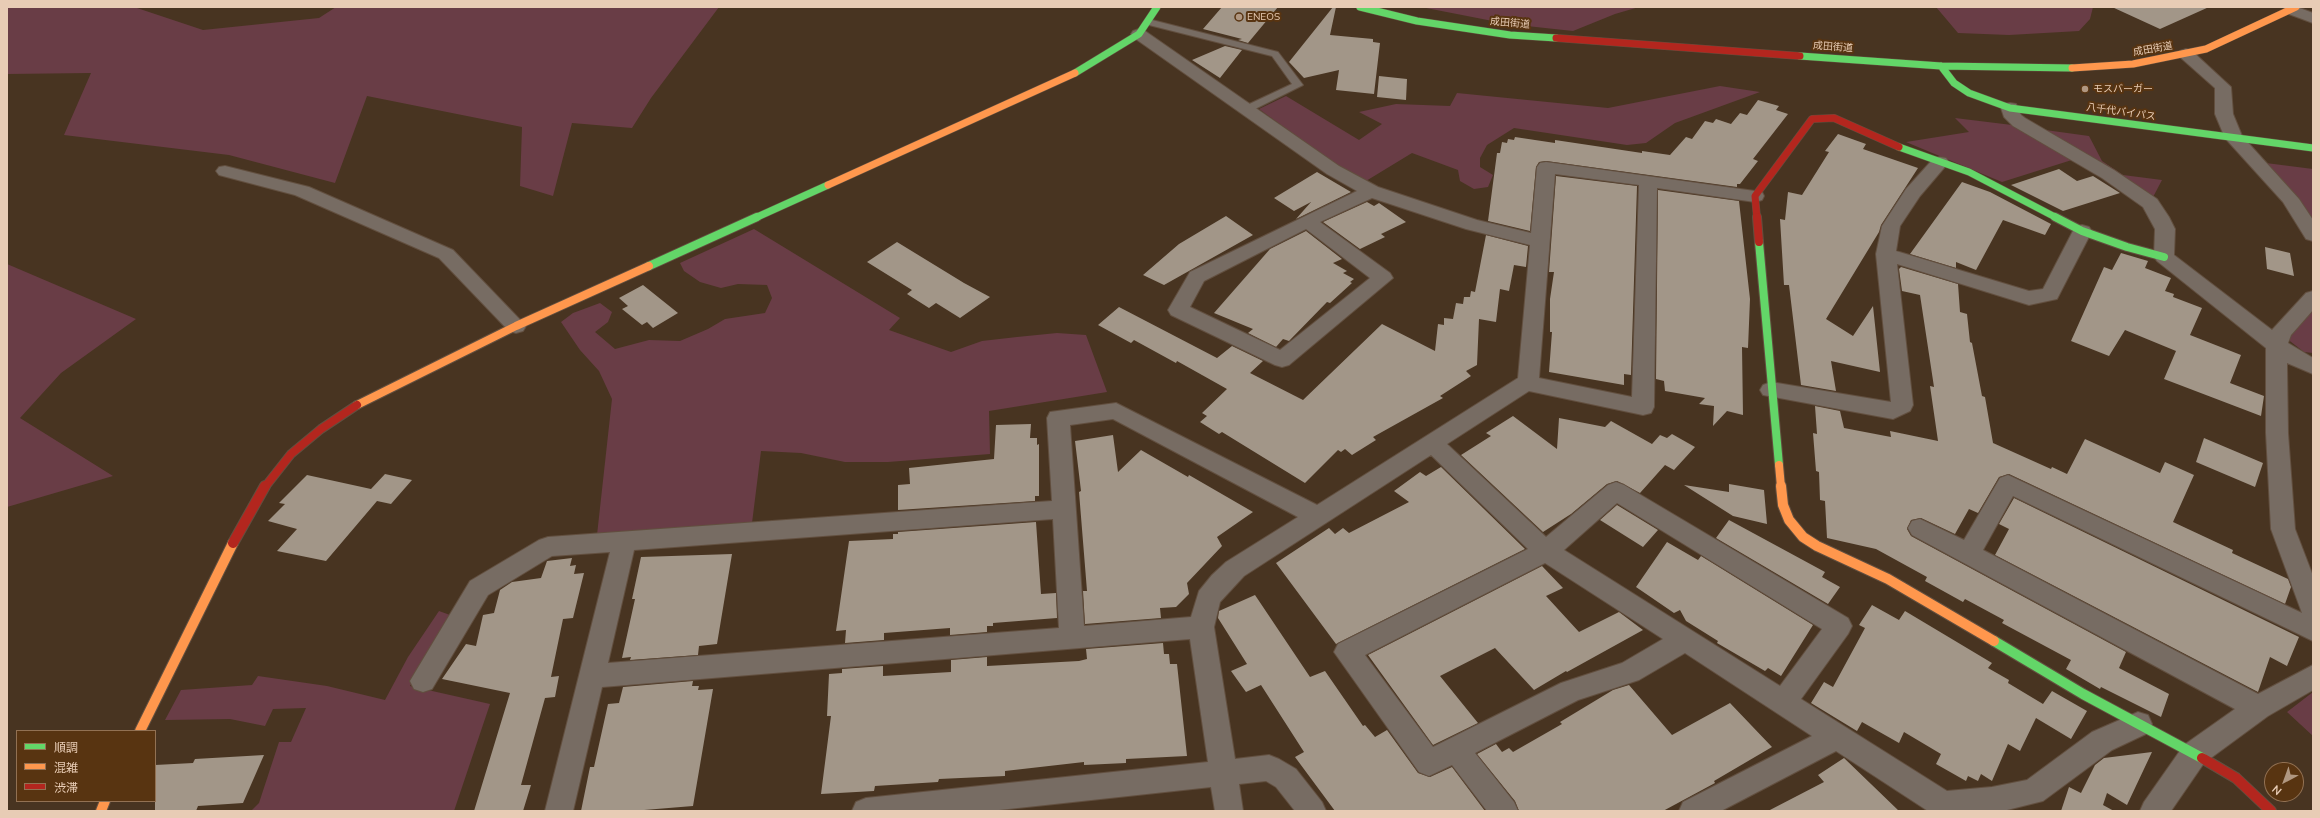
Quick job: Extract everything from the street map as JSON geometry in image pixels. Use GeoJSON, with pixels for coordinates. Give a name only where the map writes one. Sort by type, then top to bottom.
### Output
{"type":"FeatureCollection","features":[{"type":"Feature","properties":{"kind":"main road"},"geometry":{"type":"LineString","coordinates":[[141,730],[262,490],[291,454],[321,429],[351,408],[516,326],[1076,72],[1143,28],[1157,7]]}},
{"type":"Feature","properties":{"kind":"main road","name":"成田街道"},"geometry":{"type":"LineString","coordinates":[[1360,7],[1418,21],[1510,34],[1940,66],[2030,69],[2085,68],[2133,64],[2186,54],[2206,48],[2293,8]]}},
{"type":"Feature","properties":{"kind":"main road","name":"八千代バイパス"},"geometry":{"type":"LineString","coordinates":[[1940,66],[1954,83],[1994,103],[2010,108],[2313,148]]}},
{"type":"Feature","properties":{"kind":"main road"},"geometry":{"type":"LineString","coordinates":[[2164,257],[2127,247],[2082,231],[1969,172],[1880,140],[1834,118],[1812,119],[1755,196],[1782,505],[1789,520],[1803,538],[1888,580],[2083,694],[2236,778],[2271,811]]}},
{"type":"Feature","properties":{"kind":"main road"},"geometry":{"type":"LineString","coordinates":[[100,811],[104,802]]}},
{"type":"Feature","properties":{"kind":"street"},"geometry":{"type":"LineString","coordinates":[[2293,8],[2313,18]]}},
{"type":"Feature","properties":{"kind":"street"},"geometry":{"type":"LineString","coordinates":[[1143,28],[1247,110],[1333,170],[1371,191],[1466,223],[1540,241]]}},
{"type":"Feature","properties":{"kind":"street"},"geometry":{"type":"LineString","coordinates":[[2186,54],[2223,87],[2224,114],[2234,138],[2267,176],[2290,199],[2313,235]]}},
{"type":"Feature","properties":{"kind":"street"},"geometry":{"type":"LineString","coordinates":[[2010,108],[2013,117],[2019,122],[2108,174],[2150,203],[2160,217],[2165,229],[2164,257],[2292,357],[2313,367]]}},
{"type":"Feature","properties":{"kind":"street"},"geometry":{"type":"LineString","coordinates":[[1771,390],[1893,411],[1902,406],[1886,254],[1891,226],[1913,193],[1940,162]]}},
{"type":"Feature","properties":{"kind":"street"},"geometry":{"type":"LineString","coordinates":[[1229,811],[1201,626],[1208,598],[1221,582],[1235,569],[1526,383],[1530,375],[1546,166],[1755,196]]}},
{"type":"Feature","properties":{"kind":"street"},"geometry":{"type":"LineString","coordinates":[[225,171],[302,191],[446,254],[516,326]]}},
{"type":"Feature","properties":{"kind":"street"},"geometry":{"type":"LineString","coordinates":[[1526,383],[1643,406],[1648,180]]}},
{"type":"Feature","properties":{"kind":"street"},"geometry":{"type":"LineString","coordinates":[[1307,221],[1383,278],[1282,360],[1178,310],[1197,277],[1307,221],[1371,191]]}},
{"type":"Feature","properties":{"kind":"street"},"geometry":{"type":"LineString","coordinates":[[1886,254],[2029,298],[2050,294],[2082,231]]}},
{"type":"Feature","properties":{"kind":"street"},"geometry":{"type":"LineString","coordinates":[[2313,298],[2281,332],[2277,345],[2277,433],[2283,529],[2313,608]]}},
{"type":"Feature","properties":{"kind":"street"},"geometry":{"type":"LineString","coordinates":[[1072,636],[1058,418],[1116,411],[1318,516]]}},
{"type":"Feature","properties":{"kind":"street"},"geometry":{"type":"LineString","coordinates":[[1432,443],[1546,551],[1948,808],[2033,792],[2102,741],[2138,724]]}},
{"type":"Feature","properties":{"kind":"street"},"geometry":{"type":"LineString","coordinates":[[1968,554],[2008,484],[2313,630]]}},
{"type":"Feature","properties":{"kind":"street"},"geometry":{"type":"LineString","coordinates":[[1686,640],[1630,672],[1570,691],[1457,751],[1429,764],[1347,652],[1546,551],[1616,491],[1839,626],[1783,702]]}},
{"type":"Feature","properties":{"kind":"street"},"geometry":{"type":"LineString","coordinates":[[424,681],[479,588],[548,547],[624,543],[1063,509]]}},
{"type":"Feature","properties":{"kind":"street"},"geometry":{"type":"LineString","coordinates":[[1920,528],[2258,708]]}},
{"type":"Feature","properties":{"kind":"street"},"geometry":{"type":"LineString","coordinates":[[559,811],[624,543]]}},
{"type":"Feature","properties":{"kind":"street"},"geometry":{"type":"LineString","coordinates":[[592,676],[1201,626]]}},
{"type":"Feature","properties":{"kind":"street"},"geometry":{"type":"LineString","coordinates":[[2154,811],[2194,754],[2258,708],[2313,676]]}},
{"type":"Feature","properties":{"kind":"street"},"geometry":{"type":"LineString","coordinates":[[1693,811],[1837,736]]}},
{"type":"Feature","properties":{"kind":"street"},"geometry":{"type":"LineString","coordinates":[[1457,751],[1504,811]]}},
{"type":"Feature","properties":{"kind":"street"},"geometry":{"type":"LineString","coordinates":[[866,811],[1269,768],[1286,778],[1312,811]]}},
{"type":"Feature","properties":{"kind":"lane"},"geometry":{"type":"LineString","coordinates":[[1143,28],[1275,54],[1298,85],[1247,110]]}},
{"type":"Feature","properties":{"kind":"shaded area"},"geometry":{"type":"Polygon","coordinates":[[[7,7],[134,7],[203,30],[319,18],[336,7],[719,7],[651,98],[632,128],[572,123],[553,196],[520,186],[522,127],[367,96],[335,183],[229,155],[64,135],[91,73],[7,74],[7,7]]]}},
{"type":"Feature","properties":{"kind":"shaded area"},"geometry":{"type":"Polygon","coordinates":[[[1421,7],[1639,7],[1615,14],[1573,31],[1508,24],[1421,7]]]}},
{"type":"Feature","properties":{"kind":"shaded area"},"geometry":{"type":"Polygon","coordinates":[[[1936,7],[2093,7],[2090,19],[2079,31],[2009,35],[1958,33],[1936,7]]]}},
{"type":"Feature","properties":{"kind":"shaded area"},"geometry":{"type":"Polygon","coordinates":[[[1720,86],[1760,92],[1675,123],[1646,143],[1627,145],[1514,128],[1487,145],[1480,158],[1480,167],[1493,175],[1488,187],[1474,189],[1460,181],[1458,170],[1412,153],[1366,181],[1339,167],[1259,109],[1286,96],[1359,140],[1382,124],[1359,112],[1396,104],[1450,106],[1457,93],[1608,108],[1720,86]]]}},
{"type":"Feature","properties":{"kind":"shaded area"},"geometry":{"type":"Polygon","coordinates":[[[1955,118],[2012,125],[2075,159],[2002,182],[1906,142],[1969,132],[1955,118]]]}},
{"type":"Feature","properties":{"kind":"shaded area"},"geometry":{"type":"Polygon","coordinates":[[[2038,129],[2089,136],[2102,161],[2123,175],[2162,180],[2152,199],[2038,129]]]}},
{"type":"Feature","properties":{"kind":"shaded area"},"geometry":{"type":"Polygon","coordinates":[[[2258,162],[2313,169],[2313,226],[2258,162]]]}},
{"type":"Feature","properties":{"kind":"shaded area"},"geometry":{"type":"Polygon","coordinates":[[[754,229],[900,318],[889,330],[951,352],[982,341],[1057,333],[1086,335],[1107,392],[989,411],[990,454],[888,462],[845,462],[801,453],[761,451],[752,523],[597,535],[612,399],[599,371],[580,350],[561,322],[573,313],[600,303],[612,312],[608,322],[595,332],[615,349],[649,340],[680,341],[708,329],[725,319],[765,313],[772,298],[767,285],[738,284],[721,288],[700,282],[684,271],[680,263],[754,229]]]}},
{"type":"Feature","properties":{"kind":"shaded area"},"geometry":{"type":"Polygon","coordinates":[[[7,264],[136,319],[61,373],[20,418],[113,476],[7,507],[7,264]]]}},
{"type":"Feature","properties":{"kind":"shaded area"},"geometry":{"type":"Polygon","coordinates":[[[2313,307],[2313,353],[2304,352],[2286,338],[2313,307]]]}},
{"type":"Feature","properties":{"kind":"shaded area"},"geometry":{"type":"Polygon","coordinates":[[[439,611],[450,615],[410,686],[490,704],[454,811],[251,811],[259,803],[279,742],[291,742],[306,708],[273,709],[265,726],[230,719],[165,720],[181,690],[252,685],[258,676],[327,686],[385,700],[408,657],[439,611]]]}},
{"type":"Feature","properties":{"kind":"shaded area"},"geometry":{"type":"Polygon","coordinates":[[[2313,692],[2313,736],[2287,712],[2313,692]]]}},
{"type":"Feature","properties":{"kind":"building"},"geometry":{"type":"Polygon","coordinates":[[[1222,7],[1278,7],[1248,43],[1238,40],[1242,39],[1203,29],[1222,7]]]}},
{"type":"Feature","properties":{"kind":"building"},"geometry":{"type":"Polygon","coordinates":[[[1333,7],[1336,7],[1330,35],[1373,39],[1373,42],[1380,43],[1374,94],[1336,90],[1339,70],[1304,78],[1289,62],[1333,7]]]}},
{"type":"Feature","properties":{"kind":"building"},"geometry":{"type":"Polygon","coordinates":[[[2112,7],[2209,7],[2160,29],[2112,7]]]}},
{"type":"Feature","properties":{"kind":"building"},"geometry":{"type":"Polygon","coordinates":[[[1225,46],[1242,50],[1220,78],[1192,60],[1225,46]]]}},
{"type":"Feature","properties":{"kind":"building"},"geometry":{"type":"Polygon","coordinates":[[[1379,76],[1407,79],[1406,100],[1377,97],[1379,76]]]}},
{"type":"Feature","properties":{"kind":"building"},"geometry":{"type":"Polygon","coordinates":[[[1758,100],[1779,106],[1776,110],[1788,114],[1753,159],[1758,161],[1740,184],[1737,184],[1737,187],[1546,161],[1539,162],[1536,167],[1530,231],[1488,221],[1497,153],[1500,153],[1502,142],[1507,143],[1508,139],[1514,140],[1515,137],[1555,143],[1555,140],[1642,153],[1642,151],[1670,155],[1686,137],[1692,139],[1705,121],[1713,123],[1716,119],[1731,124],[1740,113],[1747,115],[1758,100]]]}},
{"type":"Feature","properties":{"kind":"building"},"geometry":{"type":"Polygon","coordinates":[[[1838,134],[1866,144],[1863,149],[1918,168],[1881,225],[1879,232],[1826,319],[1853,336],[1873,306],[1880,372],[1831,361],[1836,391],[1801,385],[1789,285],[1784,285],[1780,219],[1785,220],[1788,192],[1802,195],[1829,152],[1825,151],[1838,134]]]}},
{"type":"Feature","properties":{"kind":"building"},"geometry":{"type":"Polygon","coordinates":[[[2059,169],[2077,181],[2093,176],[2120,193],[2063,211],[2011,185],[2059,169]]]}},
{"type":"Feature","properties":{"kind":"building"},"geometry":{"type":"Polygon","coordinates":[[[1317,172],[1351,192],[1296,219],[1311,202],[1294,211],[1274,198],[1317,172]]]}},
{"type":"Feature","properties":{"kind":"building"},"geometry":{"type":"Polygon","coordinates":[[[1556,176],[1637,186],[1631,375],[1624,374],[1624,385],[1549,372],[1552,332],[1550,332],[1550,299],[1554,272],[1549,272],[1556,176]]]}},
{"type":"Feature","properties":{"kind":"building"},"geometry":{"type":"Polygon","coordinates":[[[1962,182],[1990,192],[2051,224],[2045,235],[2003,220],[1976,270],[1956,262],[1956,268],[1910,254],[1962,182]]]}},
{"type":"Feature","properties":{"kind":"building"},"geometry":{"type":"Polygon","coordinates":[[[1658,190],[1739,201],[1750,299],[1748,348],[1742,347],[1743,415],[1727,411],[1713,426],[1714,406],[1699,404],[1705,398],[1665,391],[1664,381],[1656,379],[1658,190]]]}},
{"type":"Feature","properties":{"kind":"building"},"geometry":{"type":"Polygon","coordinates":[[[1367,202],[1374,206],[1379,203],[1406,222],[1381,234],[1385,237],[1360,249],[1323,222],[1367,202]]]}},
{"type":"Feature","properties":{"kind":"building"},"geometry":{"type":"Polygon","coordinates":[[[1226,216],[1253,235],[1164,285],[1143,275],[1179,244],[1226,216]]]}},
{"type":"Feature","properties":{"kind":"building"},"geometry":{"type":"Polygon","coordinates":[[[1306,231],[1342,259],[1333,263],[1347,271],[1343,273],[1354,279],[1350,282],[1352,283],[1330,303],[1327,302],[1289,341],[1283,339],[1276,347],[1248,333],[1253,329],[1214,313],[1270,249],[1306,231]]]}},
{"type":"Feature","properties":{"kind":"building"},"geometry":{"type":"Polygon","coordinates":[[[1486,235],[1528,246],[1526,267],[1514,265],[1509,291],[1500,289],[1496,322],[1479,319],[1477,365],[1466,371],[1471,376],[1440,396],[1443,398],[1373,437],[1376,440],[1352,455],[1345,449],[1341,452],[1338,450],[1305,483],[1222,432],[1219,434],[1200,422],[1207,416],[1202,413],[1227,389],[1177,361],[1176,363],[1134,340],[1131,343],[1098,325],[1119,307],[1217,358],[1232,346],[1263,361],[1250,373],[1303,400],[1382,324],[1435,351],[1438,324],[1444,325],[1444,318],[1453,319],[1456,303],[1463,304],[1464,297],[1470,297],[1471,291],[1475,292],[1486,235]]]}},
{"type":"Feature","properties":{"kind":"building"},"geometry":{"type":"Polygon","coordinates":[[[897,242],[990,297],[960,318],[936,303],[929,308],[907,294],[912,290],[867,262],[897,242]]]}},
{"type":"Feature","properties":{"kind":"building"},"geometry":{"type":"Polygon","coordinates":[[[2265,247],[2290,253],[2294,276],[2267,269],[2265,247]]]}},
{"type":"Feature","properties":{"kind":"building"},"geometry":{"type":"Polygon","coordinates":[[[2121,253],[2148,261],[2145,268],[2171,278],[2165,291],[2174,294],[2173,297],[2202,308],[2190,335],[2241,355],[2230,383],[2264,396],[2261,416],[2164,379],[2176,351],[2125,330],[2109,356],[2071,341],[2104,267],[2112,270],[2121,253]]]}},
{"type":"Feature","properties":{"kind":"building"},"geometry":{"type":"Polygon","coordinates":[[[1901,267],[1958,284],[1960,312],[1967,314],[1970,342],[1972,343],[1982,396],[1985,397],[1993,443],[2051,469],[2052,467],[2067,474],[2085,439],[2160,473],[2165,462],[2194,475],[2173,522],[2233,550],[2232,553],[2288,579],[2291,587],[2285,604],[2009,474],[1999,477],[1978,513],[1969,509],[1955,534],[1921,518],[1911,520],[1907,529],[1911,536],[2126,652],[2119,668],[2169,694],[2161,717],[2101,687],[2100,689],[2066,669],[2071,660],[2002,623],[2004,620],[1965,599],[1963,602],[1925,581],[1927,577],[1876,549],[1827,538],[1825,501],[1820,500],[1819,472],[1816,471],[1813,433],[1817,434],[1815,406],[1840,411],[1844,428],[1891,437],[1890,431],[1938,441],[1930,386],[1934,387],[1920,295],[1902,291],[1899,269],[1901,267]]]}},
{"type":"Feature","properties":{"kind":"building"},"geometry":{"type":"Polygon","coordinates":[[[643,285],[678,313],[653,328],[647,322],[642,325],[622,309],[628,306],[619,298],[643,285]]]}},
{"type":"Feature","properties":{"kind":"building"},"geometry":{"type":"Polygon","coordinates":[[[1513,416],[1557,449],[1559,418],[1605,427],[1611,421],[1652,444],[1660,435],[1667,438],[1672,434],[1695,447],[1674,470],[1665,465],[1640,493],[1617,481],[1607,484],[1571,514],[1543,532],[1461,455],[1491,436],[1486,433],[1513,416]]]}},
{"type":"Feature","properties":{"kind":"building"},"geometry":{"type":"Polygon","coordinates":[[[1031,424],[1030,438],[1037,438],[1037,445],[1039,444],[1039,496],[1035,496],[1035,501],[898,510],[898,485],[910,484],[909,468],[994,459],[996,425],[1031,424]]]}},
{"type":"Feature","properties":{"kind":"building"},"geometry":{"type":"Polygon","coordinates":[[[1113,435],[1118,472],[1141,450],[1188,477],[1189,475],[1253,512],[1217,537],[1222,546],[1187,583],[1189,594],[1176,607],[1160,608],[1161,618],[1085,624],[1083,591],[1087,591],[1079,492],[1081,491],[1075,441],[1113,435]]]}},
{"type":"Feature","properties":{"kind":"building"},"geometry":{"type":"Polygon","coordinates":[[[2204,438],[2263,463],[2255,487],[2196,462],[2204,438]]]}},
{"type":"Feature","properties":{"kind":"building"},"geometry":{"type":"Polygon","coordinates":[[[1441,467],[1525,549],[1336,644],[1276,563],[1329,528],[1335,534],[1343,528],[1349,533],[1409,502],[1394,491],[1420,472],[1426,476],[1441,467]]]}},
{"type":"Feature","properties":{"kind":"building"},"geometry":{"type":"Polygon","coordinates":[[[385,474],[412,480],[391,504],[377,501],[326,561],[277,551],[297,529],[268,521],[285,504],[279,503],[307,475],[371,489],[385,474]]]}},
{"type":"Feature","properties":{"kind":"building"},"geometry":{"type":"Polygon","coordinates":[[[1729,484],[1764,490],[1767,524],[1733,516],[1684,485],[1729,492],[1729,484]]]}},
{"type":"Feature","properties":{"kind":"building"},"geometry":{"type":"Polygon","coordinates":[[[2014,498],[2299,637],[2287,666],[2270,657],[2258,692],[1995,555],[2009,529],[1999,524],[2014,498]]]}},
{"type":"Feature","properties":{"kind":"building"},"geometry":{"type":"Polygon","coordinates":[[[1617,505],[1658,530],[1643,547],[1600,520],[1617,505]]]}},
{"type":"Feature","properties":{"kind":"building"},"geometry":{"type":"Polygon","coordinates":[[[1729,520],[1825,572],[1822,577],[1840,587],[1828,604],[1716,538],[1729,520]]]}},
{"type":"Feature","properties":{"kind":"building"},"geometry":{"type":"Polygon","coordinates":[[[1036,522],[1041,594],[1056,593],[1057,618],[993,623],[993,626],[987,626],[987,632],[950,635],[950,628],[884,633],[884,640],[845,643],[846,630],[836,631],[849,541],[893,539],[893,534],[898,534],[898,532],[1036,522]]]}},
{"type":"Feature","properties":{"kind":"building"},"geometry":{"type":"Polygon","coordinates":[[[1667,542],[1698,560],[1701,556],[1813,625],[1781,676],[1768,668],[1765,671],[1717,643],[1718,641],[1686,621],[1680,610],[1674,613],[1636,587],[1667,542]]]}},
{"type":"Feature","properties":{"kind":"building"},"geometry":{"type":"Polygon","coordinates":[[[732,554],[717,644],[699,646],[698,655],[630,660],[631,657],[622,658],[635,599],[632,599],[641,557],[732,554]]]}},
{"type":"Feature","properties":{"kind":"building"},"geometry":{"type":"Polygon","coordinates":[[[572,558],[570,566],[576,565],[574,574],[584,573],[573,618],[563,619],[551,677],[559,676],[555,697],[545,698],[521,785],[531,785],[523,811],[474,811],[510,693],[442,679],[466,644],[476,646],[483,615],[494,613],[500,590],[512,582],[541,578],[547,561],[572,558]]]}},
{"type":"Feature","properties":{"kind":"building"},"geometry":{"type":"Polygon","coordinates":[[[1542,566],[1563,588],[1546,596],[1579,632],[1619,612],[1643,630],[1567,672],[1566,671],[1534,690],[1495,648],[1440,676],[1478,723],[1433,745],[1368,655],[1542,566]]]}},
{"type":"Feature","properties":{"kind":"building"},"geometry":{"type":"Polygon","coordinates":[[[1255,595],[1310,677],[1325,671],[1363,726],[1365,725],[1375,737],[1387,730],[1418,773],[1430,777],[1452,767],[1485,811],[1335,811],[1295,757],[1304,752],[1261,685],[1246,692],[1231,671],[1247,664],[1218,618],[1219,611],[1255,595]]]}},
{"type":"Feature","properties":{"kind":"building"},"geometry":{"type":"Polygon","coordinates":[[[1872,605],[1899,620],[1905,611],[1992,663],[1988,668],[2009,680],[2008,683],[2043,704],[2052,691],[2087,711],[2071,739],[2036,718],[2020,751],[2008,744],[1992,781],[1981,774],[1978,781],[1968,776],[1966,781],[1936,764],[1941,754],[1904,732],[1899,743],[1862,722],[1857,731],[1811,703],[1824,682],[1833,687],[1865,628],[1859,625],[1872,605]]]}},
{"type":"Feature","properties":{"kind":"building"},"geometry":{"type":"Polygon","coordinates":[[[1163,643],[1164,654],[1169,654],[1170,664],[1177,664],[1187,756],[1126,759],[1126,763],[1084,765],[1084,762],[1005,771],[1005,776],[939,779],[938,782],[875,786],[874,791],[821,794],[831,716],[827,716],[829,674],[842,673],[842,669],[883,666],[883,676],[951,672],[951,660],[987,657],[987,666],[1079,661],[1087,659],[1086,649],[1163,643]]]}},
{"type":"Feature","properties":{"kind":"building"},"geometry":{"type":"Polygon","coordinates":[[[693,681],[692,686],[699,686],[698,690],[713,689],[693,806],[632,811],[581,811],[590,767],[594,767],[608,704],[619,703],[623,687],[693,681]]]}},
{"type":"Feature","properties":{"kind":"building"},"geometry":{"type":"Polygon","coordinates":[[[1629,685],[1672,735],[1730,703],[1772,747],[1714,781],[1715,783],[1663,811],[1519,811],[1515,801],[1477,754],[1496,744],[1502,752],[1509,748],[1513,752],[1562,724],[1560,722],[1613,690],[1629,685]]]}},
{"type":"Feature","properties":{"kind":"building"},"geometry":{"type":"Polygon","coordinates":[[[2152,752],[2127,805],[2107,793],[2103,805],[2114,811],[2061,811],[2069,787],[2081,793],[2095,765],[2104,758],[2152,752]]]}},
{"type":"Feature","properties":{"kind":"building"},"geometry":{"type":"Polygon","coordinates":[[[264,755],[243,803],[198,806],[196,811],[155,811],[156,765],[193,763],[195,759],[264,755]]]}},
{"type":"Feature","properties":{"kind":"building"},"geometry":{"type":"Polygon","coordinates":[[[1844,758],[1899,811],[1768,811],[1824,782],[1818,775],[1844,758]]]}},
{"type":"Feature","properties":{"kind":"traffic: fast"},"geometry":{"type":"LineString","coordinates":[[1075,73],[1139,34],[1157,7]]}},
{"type":"Feature","properties":{"kind":"traffic: fast"},"geometry":{"type":"LineString","coordinates":[[1360,7],[1417,21],[1510,35],[1556,38]]}},
{"type":"Feature","properties":{"kind":"traffic: fast"},"geometry":{"type":"LineString","coordinates":[[1800,56],[1941,66],[2072,68]]}},
{"type":"Feature","properties":{"kind":"traffic: fast"},"geometry":{"type":"LineString","coordinates":[[1941,66],[1954,83],[1969,93],[2010,108],[2313,148]]}},
{"type":"Feature","properties":{"kind":"traffic: fast"},"geometry":{"type":"LineString","coordinates":[[1899,147],[1969,172],[2082,231],[2127,247],[2164,257]]}},
{"type":"Feature","properties":{"kind":"traffic: fast"},"geometry":{"type":"LineString","coordinates":[[649,266],[828,185]]}},
{"type":"Feature","properties":{"kind":"traffic: fast"},"geometry":{"type":"LineString","coordinates":[[1759,242],[1779,465]]}},
{"type":"Feature","properties":{"kind":"traffic: fast"},"geometry":{"type":"LineString","coordinates":[[1994,641],[2083,694],[2202,758]]}},
{"type":"Feature","properties":{"kind":"traffic: slow"},"geometry":{"type":"LineString","coordinates":[[2072,68],[2133,64],[2206,49],[2296,7]]}},
{"type":"Feature","properties":{"kind":"traffic: slow"},"geometry":{"type":"LineString","coordinates":[[828,185],[1075,73]]}},
{"type":"Feature","properties":{"kind":"traffic: slow"},"geometry":{"type":"LineString","coordinates":[[357,405],[516,326],[649,266]]}},
{"type":"Feature","properties":{"kind":"traffic: slow"},"geometry":{"type":"LineString","coordinates":[[1779,465],[1783,505],[1789,520],[1803,537],[1817,546],[1888,579],[1994,641]]}},
{"type":"Feature","properties":{"kind":"traffic: slow"},"geometry":{"type":"LineString","coordinates":[[140,730],[233,543]]}},
{"type":"Feature","properties":{"kind":"traffic: slow"},"geometry":{"type":"LineString","coordinates":[[101,811],[105,802]]}},
{"type":"Feature","properties":{"kind":"traffic: jam"},"geometry":{"type":"LineString","coordinates":[[1556,38],[1800,56]]}},
{"type":"Feature","properties":{"kind":"traffic: jam"},"geometry":{"type":"LineString","coordinates":[[1759,242],[1755,196],[1812,119],[1834,118],[1899,147]]}},
{"type":"Feature","properties":{"kind":"traffic: jam"},"geometry":{"type":"LineString","coordinates":[[233,543],[262,490],[291,454],[321,429],[357,405]]}},
{"type":"Feature","properties":{"kind":"traffic: jam"},"geometry":{"type":"LineString","coordinates":[[2202,758],[2236,778],[2271,811]]}},
{"type":"Feature","properties":{"kind":"place","name":"ENEOS"},"geometry":{"type":"Point","coordinates":[1239,17]}},
{"type":"Feature","properties":{"kind":"place","name":"モスバーガー"},"geometry":{"type":"Point","coordinates":[2085,89]}}]}
